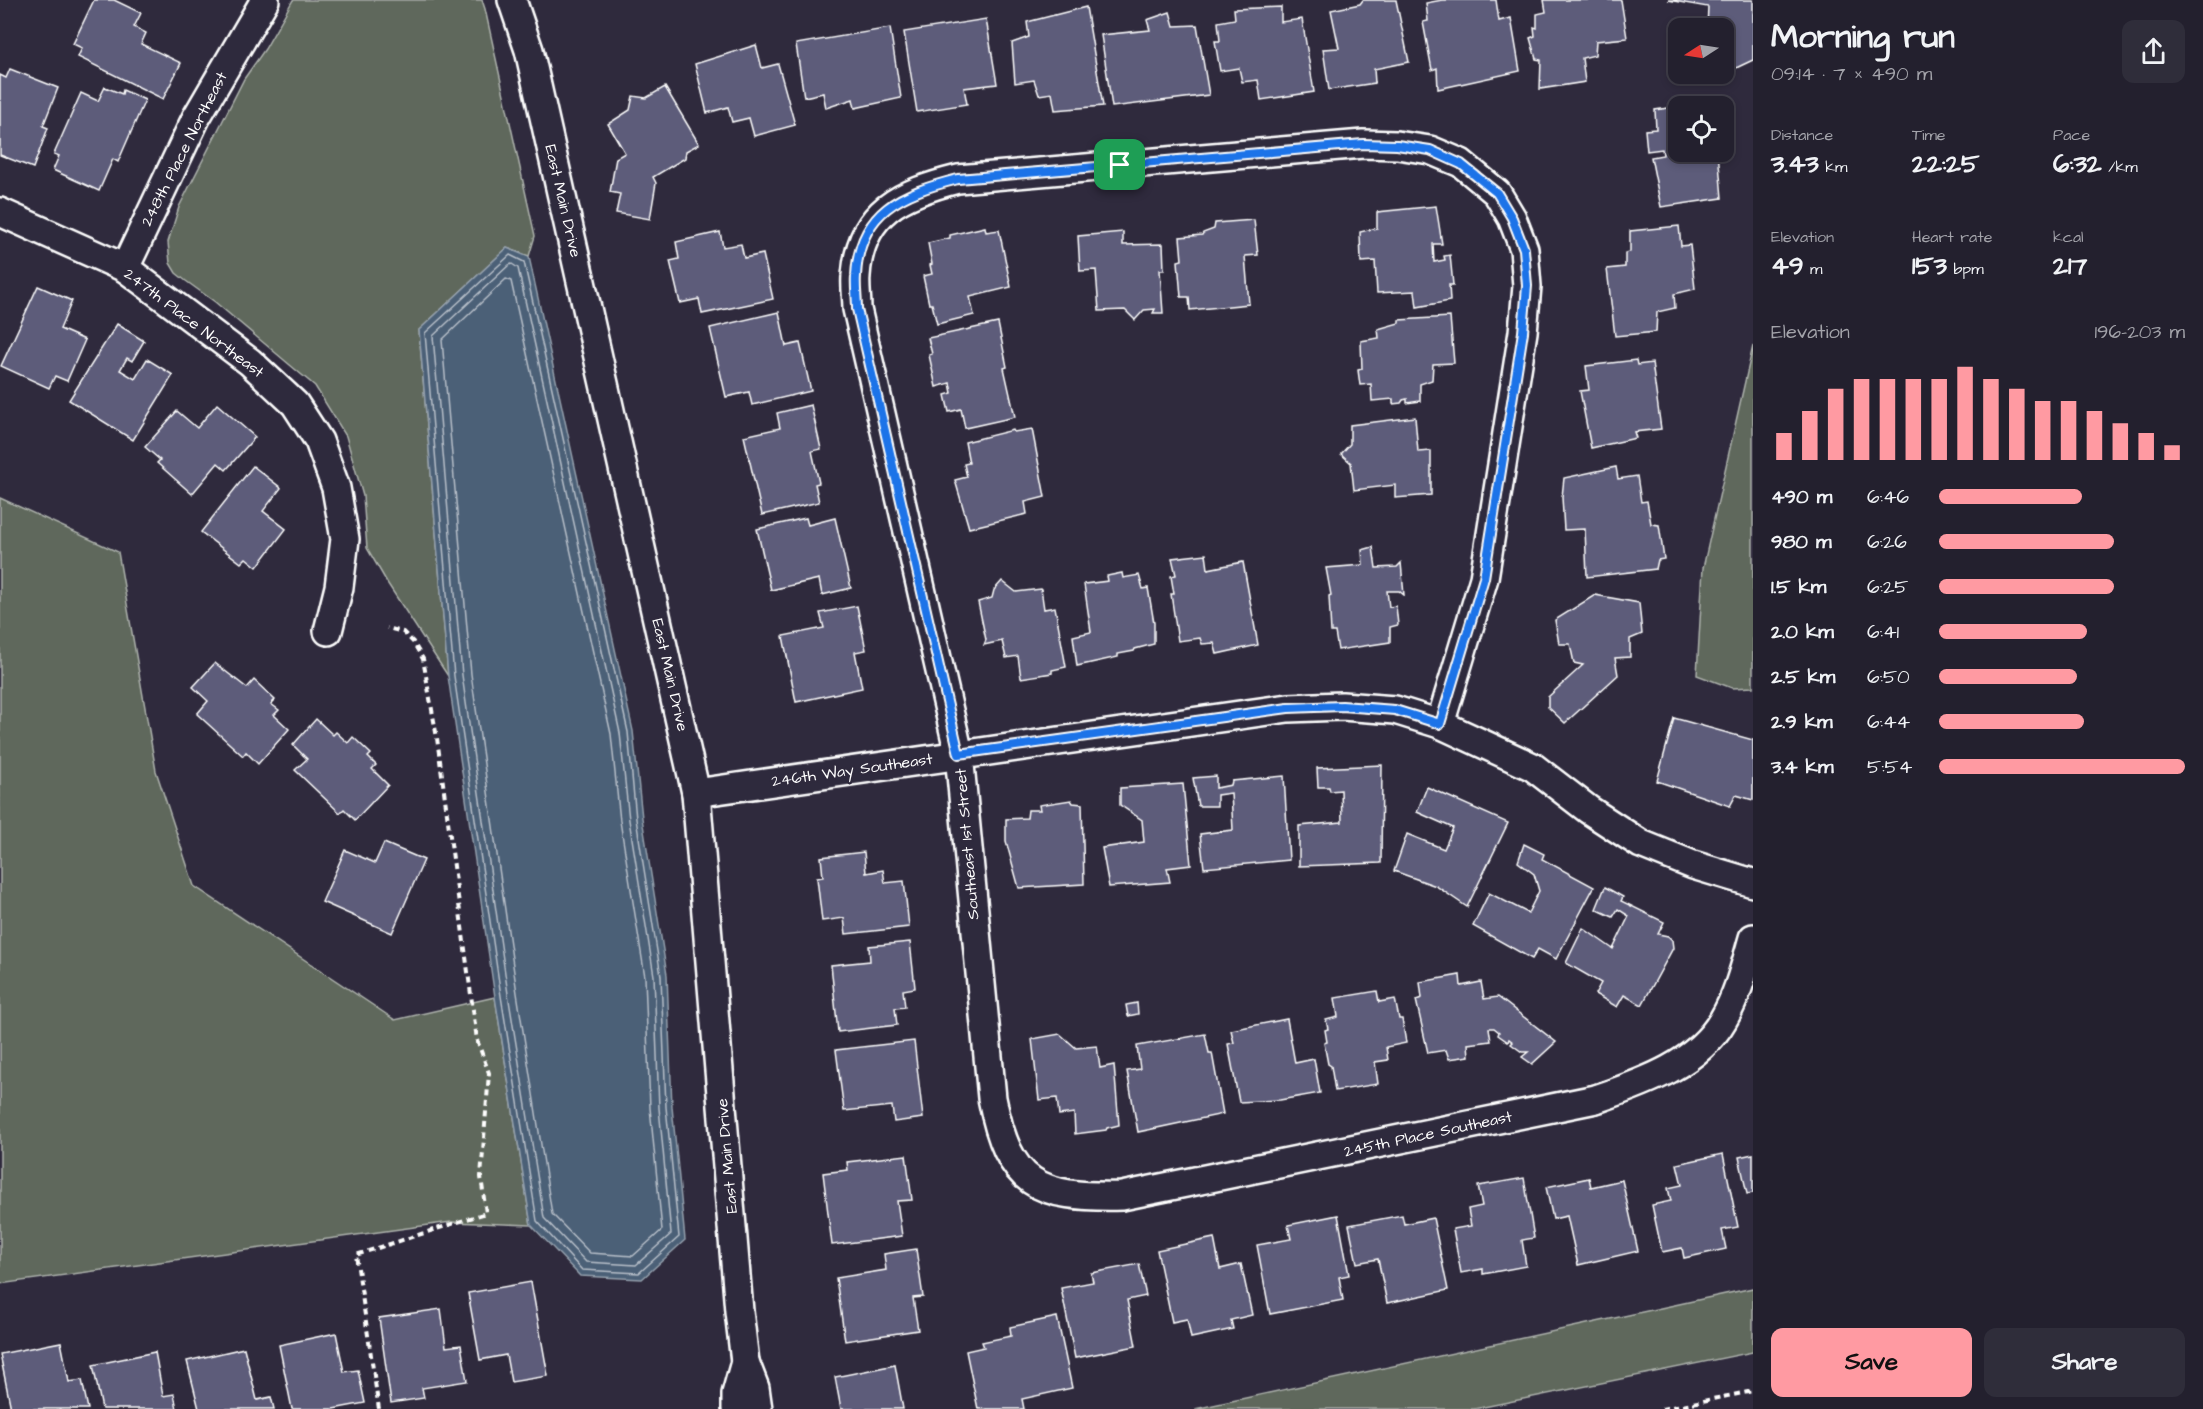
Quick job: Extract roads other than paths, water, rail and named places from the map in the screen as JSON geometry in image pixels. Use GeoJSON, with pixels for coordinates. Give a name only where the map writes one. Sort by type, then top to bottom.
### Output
{"type":"FeatureCollection","features":[{"type":"Feature","properties":{"kind":"street","name":"248th Place Northeast"},"geometry":{"type":"LineString","coordinates":[[125,268],[196,118],[265,0]]}},
{"type":"Feature","properties":{"kind":"street","name":"East Main Drive"},"geometry":{"type":"LineString","coordinates":[[513,0],[529,50],[696,793],[739,1311],[745,1362],[755,1388],[758,1409]]}},
{"type":"Feature","properties":{"kind":"street","name":"Southeast 1st Street"},"geometry":{"type":"LineString","coordinates":[[1026,1178],[1008,1152],[998,1130],[992,1098],[959,754],[857,309],[856,276],[861,248],[869,226],[884,210],[903,198],[927,187],[958,179],[1363,144],[1397,145],[1430,150],[1461,164],[1497,193],[1512,218],[1524,249],[1527,286],[1523,332],[1484,578],[1440,724]]}},
{"type":"Feature","properties":{"kind":"street","name":"247th Place Northeast"},"geometry":{"type":"LineString","coordinates":[[0,212],[125,268],[250,362],[295,404],[319,441],[336,488],[345,539],[339,587],[328,631]]}},
{"type":"Feature","properties":{"kind":"street","name":"246th Way Southeast"},"geometry":{"type":"LineString","coordinates":[[696,793],[1288,708],[1342,706],[1395,710],[1440,724],[1533,767],[1589,810],[1641,844],[1693,865],[1753,883]]}},
{"type":"Feature","properties":{"kind":"street","name":"245th Place Southeast"},"geometry":{"type":"LineString","coordinates":[[1026,1178],[1051,1191],[1081,1197],[1122,1196],[1596,1099],[1639,1084],[1677,1065],[1700,1047],[1723,1021],[1741,982],[1753,938]]}},
{"type":"Feature","properties":{"kind":"street","name":"East Main Drive"},"geometry":{"type":"LineString","coordinates":[[736,1409],[736,1394],[745,1362]]}},
{"type":"Feature","properties":{"kind":"water"},"geometry":{"type":"Polygon","coordinates":[[[507,248],[529,257],[633,731],[642,818],[667,975],[672,1107],[685,1240],[642,1279],[580,1276],[531,1225],[448,676],[419,330],[507,248]]]}}]}
